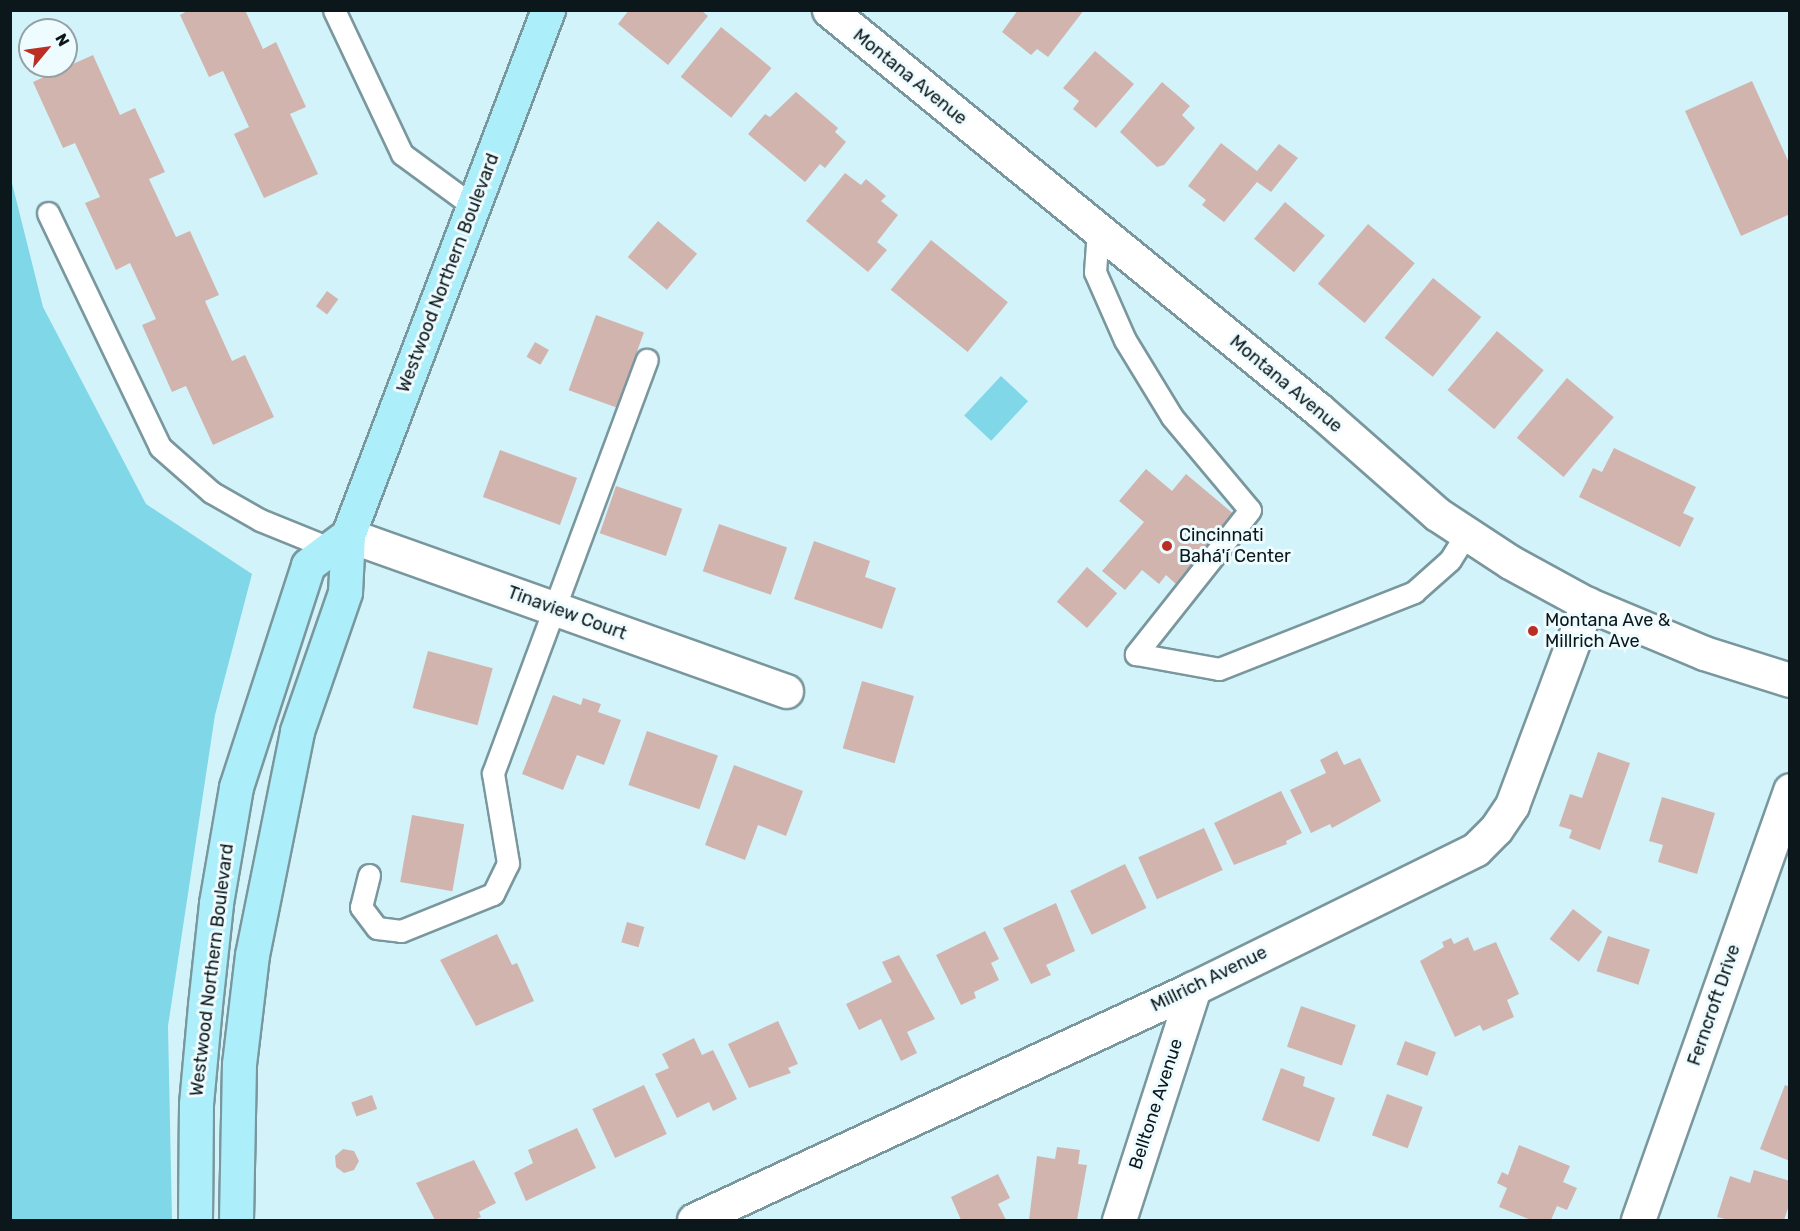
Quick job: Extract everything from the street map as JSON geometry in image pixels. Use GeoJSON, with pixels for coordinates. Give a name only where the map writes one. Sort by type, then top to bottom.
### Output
{"type":"FeatureCollection","features":[{"type":"Feature","properties":{"kind":"main road","name":"Westwood Northern Boulevard"},"geometry":{"type":"LineString","coordinates":[[236,1221],[239,1064],[252,955],[297,731],[345,592],[341,547],[548,10]]}},
{"type":"Feature","properties":{"kind":"main road","name":"Westwood Northern Boulevard"},"geometry":{"type":"LineString","coordinates":[[195,1221],[196,1104],[205,1005],[216,903],[236,787],[308,565],[341,547]]}},
{"type":"Feature","properties":{"kind":"street","name":"Montana Avenue"},"geometry":{"type":"LineString","coordinates":[[829,10],[1319,410],[1437,514],[1510,562],[1587,604],[1704,652],[1790,680]]}},
{"type":"Feature","properties":{"kind":"street","name":"Tinaview Court"},"geometry":{"type":"LineString","coordinates":[[341,547],[554,609],[786,691]]}},
{"type":"Feature","properties":{"kind":"street","name":"Millrich Avenue"},"geometry":{"type":"LineString","coordinates":[[694,1221],[1194,988],[1422,872],[1450,864],[1490,836],[1512,805],[1587,604]]}},
{"type":"Feature","properties":{"kind":"street","name":"Ferncroft Drive"},"geometry":{"type":"LineString","coordinates":[[1638,1221],[1790,790]]}},
{"type":"Feature","properties":{"kind":"street","name":"Belltone Avenue"},"geometry":{"type":"LineString","coordinates":[[1119,1221],[1194,988]]}},
{"type":"Feature","properties":{"kind":"lane"},"geometry":{"type":"LineString","coordinates":[[334,10],[402,154],[473,207]]}},
{"type":"Feature","properties":{"kind":"lane"},"geometry":{"type":"LineString","coordinates":[[48,213],[160,447],[211,492],[260,520],[341,547]]}},
{"type":"Feature","properties":{"kind":"lane"},"geometry":{"type":"LineString","coordinates":[[1098,230],[1095,272],[1125,340],[1172,417],[1250,510],[1136,654],[1219,669],[1414,592],[1450,560],[1467,533]]}},
{"type":"Feature","properties":{"kind":"lane"},"geometry":{"type":"LineString","coordinates":[[369,875],[361,906],[377,928],[401,931],[493,894],[508,863],[493,773],[647,360]]}},
{"type":"Feature","properties":{"kind":"shaded area"},"geometry":{"type":"Polygon","coordinates":[[[11,179],[43,307],[146,504],[252,574],[215,715],[168,1026],[172,1220],[11,1220],[11,179]]]}},
{"type":"Feature","properties":{"kind":"shaded area"},"geometry":{"type":"Polygon","coordinates":[[[1001,376],[1028,401],[991,441],[964,415],[1001,376]]]}},
{"type":"Feature","properties":{"kind":"building"},"geometry":{"type":"Polygon","coordinates":[[[189,10],[245,10],[263,49],[276,42],[306,107],[290,114],[318,174],[264,198],[234,134],[249,127],[223,71],[209,77],[180,15],[189,10]]]}},
{"type":"Feature","properties":{"kind":"building"},"geometry":{"type":"Polygon","coordinates":[[[629,10],[701,10],[708,16],[668,65],[618,24],[629,10]]]}},
{"type":"Feature","properties":{"kind":"building"},"geometry":{"type":"Polygon","coordinates":[[[1018,10],[1084,10],[1048,57],[1037,49],[1031,55],[1002,32],[1018,10]]]}},
{"type":"Feature","properties":{"kind":"building"},"geometry":{"type":"Polygon","coordinates":[[[721,27],[772,68],[731,118],[681,77],[721,27]]]}},
{"type":"Feature","properties":{"kind":"building"},"geometry":{"type":"Polygon","coordinates":[[[1095,51],[1134,84],[1096,128],[1073,109],[1079,101],[1063,88],[1095,51]]]}},
{"type":"Feature","properties":{"kind":"building"},"geometry":{"type":"Polygon","coordinates":[[[93,55],[120,115],[135,108],[165,172],[149,179],[176,237],[190,231],[219,295],[205,301],[232,361],[245,355],[274,417],[213,445],[186,386],[172,392],[142,325],[156,319],[130,263],[116,270],[85,203],[100,197],[75,143],[63,148],[33,82],[42,78],[78,78],[78,62],[93,55]]]}},
{"type":"Feature","properties":{"kind":"building"},"geometry":{"type":"Polygon","coordinates":[[[1752,81],[1790,165],[1790,214],[1741,236],[1685,111],[1752,81]]]}},
{"type":"Feature","properties":{"kind":"building"},"geometry":{"type":"Polygon","coordinates":[[[1162,82],[1190,106],[1182,115],[1195,128],[1164,165],[1157,167],[1120,132],[1162,82]]]}},
{"type":"Feature","properties":{"kind":"building"},"geometry":{"type":"Polygon","coordinates":[[[796,92],[838,128],[835,132],[846,142],[825,168],[820,164],[805,182],[748,134],[765,114],[770,117],[796,92]]]}},
{"type":"Feature","properties":{"kind":"building"},"geometry":{"type":"Polygon","coordinates":[[[1221,143],[1257,171],[1279,144],[1298,158],[1271,192],[1257,182],[1224,222],[1202,205],[1206,200],[1188,186],[1221,143]]]}},
{"type":"Feature","properties":{"kind":"building"},"geometry":{"type":"Polygon","coordinates":[[[845,173],[861,185],[866,179],[886,196],[881,201],[898,215],[877,242],[887,250],[868,272],[806,221],[845,173]]]}},
{"type":"Feature","properties":{"kind":"building"},"geometry":{"type":"Polygon","coordinates":[[[1285,202],[1325,235],[1294,272],[1254,239],[1285,202]]]}},
{"type":"Feature","properties":{"kind":"building"},"geometry":{"type":"Polygon","coordinates":[[[658,221],[697,254],[667,290],[628,257],[658,221]]]}},
{"type":"Feature","properties":{"kind":"building"},"geometry":{"type":"Polygon","coordinates":[[[1368,224],[1415,263],[1365,323],[1318,284],[1368,224]]]}},
{"type":"Feature","properties":{"kind":"building"},"geometry":{"type":"Polygon","coordinates":[[[931,240],[1008,302],[968,352],[891,290],[931,240]]]}},
{"type":"Feature","properties":{"kind":"building"},"geometry":{"type":"Polygon","coordinates":[[[1433,278],[1481,317],[1433,377],[1385,338],[1433,278]]]}},
{"type":"Feature","properties":{"kind":"building"},"geometry":{"type":"Polygon","coordinates":[[[327,291],[338,299],[327,315],[316,306],[327,291]]]}},
{"type":"Feature","properties":{"kind":"building"},"geometry":{"type":"Polygon","coordinates":[[[596,315],[644,332],[617,408],[569,390],[596,315]]]}},
{"type":"Feature","properties":{"kind":"building"},"geometry":{"type":"Polygon","coordinates":[[[1497,331],[1544,370],[1494,429],[1448,390],[1497,331]]]}},
{"type":"Feature","properties":{"kind":"building"},"geometry":{"type":"Polygon","coordinates":[[[535,342],[549,350],[540,365],[526,357],[535,342]]]}},
{"type":"Feature","properties":{"kind":"building"},"geometry":{"type":"Polygon","coordinates":[[[1567,378],[1614,417],[1564,477],[1517,438],[1567,378]]]}},
{"type":"Feature","properties":{"kind":"building"},"geometry":{"type":"Polygon","coordinates":[[[1614,448],[1696,487],[1683,513],[1694,518],[1680,547],[1579,497],[1593,468],[1602,472],[1614,448]]]}},
{"type":"Feature","properties":{"kind":"building"},"geometry":{"type":"Polygon","coordinates":[[[500,450],[577,478],[560,525],[483,497],[500,450]]]}},
{"type":"Feature","properties":{"kind":"building","name":"Cincinnati Bahá'í Center"},"geometry":{"type":"Polygon","coordinates":[[[1146,469],[1172,491],[1186,474],[1236,516],[1177,585],[1166,575],[1159,584],[1142,570],[1125,590],[1102,571],[1144,522],[1119,501],[1146,469]]]}},
{"type":"Feature","properties":{"kind":"building"},"geometry":{"type":"Polygon","coordinates":[[[616,486],[682,509],[666,556],[600,533],[616,486]]]}},
{"type":"Feature","properties":{"kind":"building"},"geometry":{"type":"Polygon","coordinates":[[[719,524],[787,547],[771,595],[703,571],[719,524]]]}},
{"type":"Feature","properties":{"kind":"building"},"geometry":{"type":"Polygon","coordinates":[[[814,541],[870,561],[865,577],[896,588],[882,629],[794,599],[814,541]]]}},
{"type":"Feature","properties":{"kind":"building"},"geometry":{"type":"Polygon","coordinates":[[[1087,567],[1117,593],[1087,628],[1057,602],[1087,567]]]}},
{"type":"Feature","properties":{"kind":"building"},"geometry":{"type":"Polygon","coordinates":[[[428,651],[493,668],[477,725],[413,708],[428,651]]]}},
{"type":"Feature","properties":{"kind":"building"},"geometry":{"type":"Polygon","coordinates":[[[862,681],[914,696],[895,763],[843,748],[862,681]]]}},
{"type":"Feature","properties":{"kind":"building"},"geometry":{"type":"Polygon","coordinates":[[[553,695],[581,705],[583,698],[601,704],[598,712],[621,720],[604,765],[577,755],[563,790],[522,774],[553,695]]]}},
{"type":"Feature","properties":{"kind":"building"},"geometry":{"type":"Polygon","coordinates":[[[647,731],[718,755],[699,809],[628,785],[647,731]]]}},
{"type":"Feature","properties":{"kind":"building"},"geometry":{"type":"Polygon","coordinates":[[[1337,751],[1344,765],[1360,758],[1381,801],[1332,828],[1330,824],[1311,833],[1290,790],[1326,773],[1320,760],[1337,751]]]}},
{"type":"Feature","properties":{"kind":"building"},"geometry":{"type":"Polygon","coordinates":[[[1598,752],[1630,763],[1600,850],[1569,838],[1572,830],[1559,826],[1570,794],[1582,798],[1598,752]]]}},
{"type":"Feature","properties":{"kind":"building"},"geometry":{"type":"Polygon","coordinates":[[[734,765],[803,791],[786,836],[758,825],[745,860],[705,845],[734,765]]]}},
{"type":"Feature","properties":{"kind":"building"},"geometry":{"type":"Polygon","coordinates":[[[1281,791],[1302,833],[1286,841],[1287,844],[1234,865],[1214,823],[1281,791]]]}},
{"type":"Feature","properties":{"kind":"building"},"geometry":{"type":"Polygon","coordinates":[[[1662,797],[1715,813],[1697,874],[1658,862],[1663,845],[1649,841],[1662,797]]]}},
{"type":"Feature","properties":{"kind":"building"},"geometry":{"type":"Polygon","coordinates":[[[412,815],[464,824],[452,891],[400,882],[412,815]]]}},
{"type":"Feature","properties":{"kind":"building"},"geometry":{"type":"Polygon","coordinates":[[[1204,828],[1223,870],[1157,899],[1138,857],[1204,828]]]}},
{"type":"Feature","properties":{"kind":"building"},"geometry":{"type":"Polygon","coordinates":[[[1125,864],[1146,908],[1092,935],[1070,891],[1125,864]]]}},
{"type":"Feature","properties":{"kind":"building"},"geometry":{"type":"Polygon","coordinates":[[[1056,903],[1075,951],[1046,965],[1051,975],[1031,984],[1003,928],[1056,903]]]}},
{"type":"Feature","properties":{"kind":"building"},"geometry":{"type":"Polygon","coordinates":[[[1573,909],[1602,932],[1579,962],[1550,939],[1573,909]]]}},
{"type":"Feature","properties":{"kind":"building"},"geometry":{"type":"Polygon","coordinates":[[[627,922],[644,927],[639,947],[621,942],[627,922]]]}},
{"type":"Feature","properties":{"kind":"building"},"geometry":{"type":"Polygon","coordinates":[[[985,931],[999,959],[991,963],[999,980],[974,992],[976,998],[961,1005],[936,955],[985,931]]]}},
{"type":"Feature","properties":{"kind":"building"},"geometry":{"type":"Polygon","coordinates":[[[497,934],[512,965],[517,963],[534,1001],[476,1026],[440,960],[497,934]]]}},
{"type":"Feature","properties":{"kind":"building"},"geometry":{"type":"Polygon","coordinates":[[[1608,936],[1650,950],[1638,985],[1597,971],[1608,936]]]}},
{"type":"Feature","properties":{"kind":"building"},"geometry":{"type":"Polygon","coordinates":[[[1468,937],[1474,951],[1496,942],[1519,994],[1507,1000],[1514,1017],[1483,1031],[1480,1025],[1455,1037],[1420,961],[1444,947],[1442,942],[1451,938],[1454,944],[1468,937]]]}},
{"type":"Feature","properties":{"kind":"building"},"geometry":{"type":"Polygon","coordinates":[[[899,955],[935,1019],[907,1032],[917,1053],[901,1061],[881,1019],[859,1030],[846,1004],[892,982],[882,962],[899,955]]]}},
{"type":"Feature","properties":{"kind":"building"},"geometry":{"type":"Polygon","coordinates":[[[1301,1006],[1356,1025],[1342,1066],[1287,1047],[1301,1006]]]}},
{"type":"Feature","properties":{"kind":"building"},"geometry":{"type":"Polygon","coordinates":[[[778,1021],[798,1064],[788,1068],[791,1073],[749,1088],[728,1044],[778,1021]]]}},
{"type":"Feature","properties":{"kind":"building"},"geometry":{"type":"Polygon","coordinates":[[[694,1038],[702,1055],[713,1050],[737,1099],[713,1111],[709,1102],[677,1118],[655,1074],[669,1068],[662,1054],[694,1038]]]}},
{"type":"Feature","properties":{"kind":"building"},"geometry":{"type":"Polygon","coordinates":[[[1405,1041],[1436,1052],[1427,1076],[1396,1064],[1405,1041]]]}},
{"type":"Feature","properties":{"kind":"building"},"geometry":{"type":"Polygon","coordinates":[[[1281,1068],[1305,1077],[1303,1086],[1335,1098],[1319,1142],[1262,1120],[1281,1068]]]}},
{"type":"Feature","properties":{"kind":"building"},"geometry":{"type":"Polygon","coordinates":[[[644,1085],[667,1134],[615,1158],[592,1109],[644,1085]]]}},
{"type":"Feature","properties":{"kind":"building"},"geometry":{"type":"Polygon","coordinates":[[[1785,1085],[1790,1087],[1790,1161],[1760,1149],[1785,1085]]]}},
{"type":"Feature","properties":{"kind":"building"},"geometry":{"type":"Polygon","coordinates":[[[1387,1094],[1423,1107],[1408,1148],[1372,1135],[1387,1094]]]}},
{"type":"Feature","properties":{"kind":"building"},"geometry":{"type":"Polygon","coordinates":[[[372,1095],[377,1109],[356,1117],[351,1103],[372,1095]]]}},
{"type":"Feature","properties":{"kind":"building"},"geometry":{"type":"Polygon","coordinates":[[[577,1128],[596,1168],[526,1201],[514,1173],[533,1163],[528,1150],[577,1128]]]}},
{"type":"Feature","properties":{"kind":"building"},"geometry":{"type":"Polygon","coordinates":[[[1519,1145],[1570,1166],[1563,1182],[1577,1188],[1567,1210],[1557,1206],[1551,1220],[1531,1220],[1499,1207],[1507,1188],[1497,1183],[1502,1172],[1508,1175],[1519,1145]]]}},
{"type":"Feature","properties":{"kind":"building"},"geometry":{"type":"Polygon","coordinates":[[[1057,1147],[1080,1150],[1078,1164],[1087,1165],[1077,1220],[1029,1220],[1037,1156],[1055,1159],[1057,1147]]]}},
{"type":"Feature","properties":{"kind":"building"},"geometry":{"type":"Polygon","coordinates":[[[343,1149],[354,1151],[359,1161],[354,1170],[344,1173],[336,1167],[335,1156],[343,1149]]]}},
{"type":"Feature","properties":{"kind":"building"},"geometry":{"type":"Polygon","coordinates":[[[474,1160],[496,1203],[479,1212],[481,1217],[474,1220],[435,1220],[416,1183],[474,1160]]]}},
{"type":"Feature","properties":{"kind":"building"},"geometry":{"type":"Polygon","coordinates":[[[1754,1170],[1790,1181],[1790,1202],[1784,1220],[1729,1220],[1717,1217],[1730,1176],[1750,1183],[1754,1170]]]}},
{"type":"Feature","properties":{"kind":"building"},"geometry":{"type":"Polygon","coordinates":[[[998,1174],[1010,1198],[998,1204],[1006,1220],[961,1220],[951,1197],[998,1174]]]}},
{"type":"Feature","properties":{"kind":"place","name":"Cincinnati Bahá'í Center"},"geometry":{"type":"Point","coordinates":[1167,546]}},
{"type":"Feature","properties":{"kind":"place","name":"Montana Ave & Millrich Ave"},"geometry":{"type":"Point","coordinates":[1533,631]}}]}
